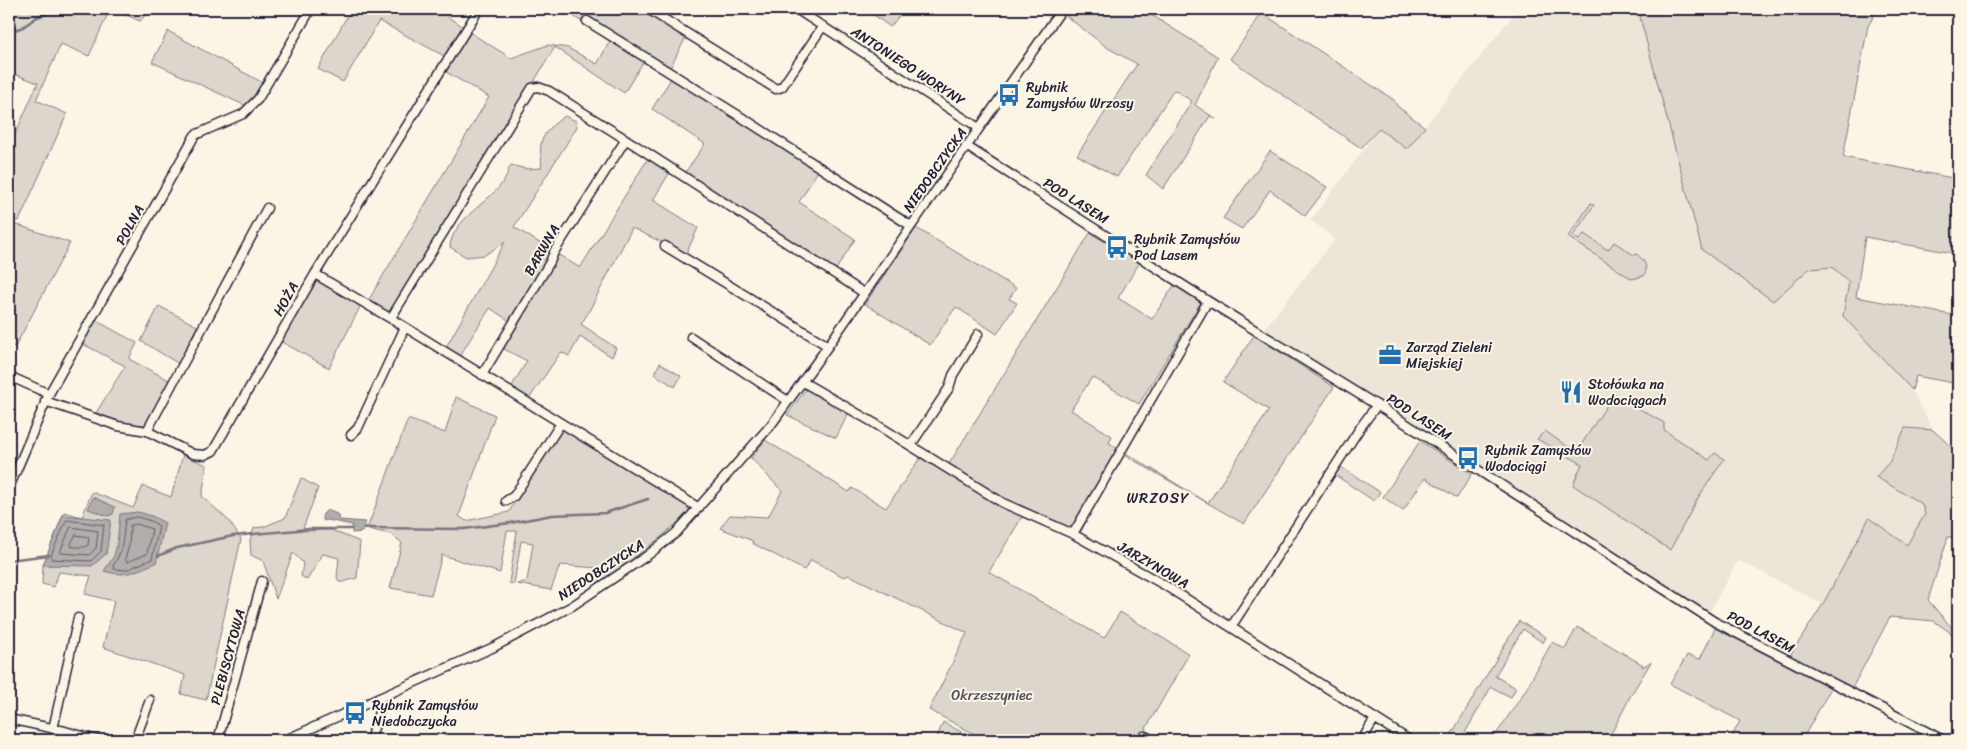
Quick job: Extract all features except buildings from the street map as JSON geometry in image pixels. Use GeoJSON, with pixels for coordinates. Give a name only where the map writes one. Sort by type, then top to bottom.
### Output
{"type":"FeatureCollection","features":[{"type":"Feature","properties":{"kind":"street","name":"POLNA"},"geometry":{"type":"LineString","coordinates":[[9,488],[47,398],[195,135],[243,114],[258,100],[311,9]]}},
{"type":"Feature","properties":{"kind":"street","name":"HOŻA"},"geometry":{"type":"LineString","coordinates":[[9,376],[47,398],[118,426],[148,431],[193,454],[205,455],[213,451],[224,435],[315,274],[479,9]]}},
{"type":"Feature","properties":{"kind":"street"},"geometry":{"type":"LineString","coordinates":[[648,9],[776,89],[782,87],[823,26]]}},
{"type":"Feature","properties":{"kind":"street","name":"ANTONIEGO WORYNY"},"geometry":{"type":"LineString","coordinates":[[796,9],[979,128]]}},
{"type":"Feature","properties":{"kind":"street","name":"NIEDOBCZYCKA"},"geometry":{"type":"LineString","coordinates":[[285,740],[494,647],[572,606],[648,555],[676,532],[771,425],[803,382],[1062,9]]}},
{"type":"Feature","properties":{"kind":"street"},"geometry":{"type":"LineString","coordinates":[[588,22],[773,136],[911,226]]}},
{"type":"Feature","properties":{"kind":"street"},"geometry":{"type":"LineString","coordinates":[[391,318],[532,88],[538,87],[626,139],[864,294]]}},
{"type":"Feature","properties":{"kind":"street","name":"BARWNA"},"geometry":{"type":"LineString","coordinates":[[482,375],[550,262],[554,252],[626,139]]}},
{"type":"Feature","properties":{"kind":"street","name":"POD LASEM"},"geometry":{"type":"LineString","coordinates":[[966,146],[1208,301],[1377,405],[1715,622],[1943,740]]}},
{"type":"Feature","properties":{"kind":"street"},"geometry":{"type":"LineString","coordinates":[[148,431],[267,208]]}},
{"type":"Feature","properties":{"kind":"street"},"geometry":{"type":"LineString","coordinates":[[665,246],[828,346]]}},
{"type":"Feature","properties":{"kind":"street"},"geometry":{"type":"LineString","coordinates":[[315,274],[391,318],[699,508]]}},
{"type":"Feature","properties":{"kind":"street"},"geometry":{"type":"LineString","coordinates":[[1073,534],[1208,301]]}},
{"type":"Feature","properties":{"kind":"street"},"geometry":{"type":"LineString","coordinates":[[351,435],[358,428],[405,327]]}},
{"type":"Feature","properties":{"kind":"street"},"geometry":{"type":"LineString","coordinates":[[911,445],[949,388],[953,376],[978,334]]}},
{"type":"Feature","properties":{"kind":"street"},"geometry":{"type":"LineString","coordinates":[[691,338],[788,401]]}},
{"type":"Feature","properties":{"kind":"street","name":"JARZYNOWA"},"geometry":{"type":"LineString","coordinates":[[803,382],[911,445],[1003,503],[1073,534],[1166,586],[1375,718],[1405,739]]}},
{"type":"Feature","properties":{"kind":"street"},"geometry":{"type":"LineString","coordinates":[[1231,627],[1360,428],[1377,405]]}},
{"type":"Feature","properties":{"kind":"street"},"geometry":{"type":"LineString","coordinates":[[506,501],[514,496],[561,423]]}},
{"type":"Feature","properties":{"kind":"street","name":"PLEBISCYTOWA"},"geometry":{"type":"LineString","coordinates":[[218,740],[262,581]]}},
{"type":"Feature","properties":{"kind":"street"},"geometry":{"type":"LineString","coordinates":[[53,729],[78,618]]}},
{"type":"Feature","properties":{"kind":"street"},"geometry":{"type":"LineString","coordinates":[[370,740],[380,711],[379,698]]}},
{"type":"Feature","properties":{"kind":"street"},"geometry":{"type":"LineString","coordinates":[[135,740],[150,700]]}},
{"type":"Feature","properties":{"kind":"street"},"geometry":{"type":"LineString","coordinates":[[1362,740],[1375,718]]}},
{"type":"Feature","properties":{"kind":"street"},"geometry":{"type":"LineString","coordinates":[[9,719],[97,740]]}},
{"type":"Feature","properties":{"kind":"street"},"geometry":{"type":"LineString","coordinates":[[1144,736],[1152,740]]}},
{"type":"Feature","properties":{"kind":"shaded area"},"geometry":{"type":"Polygon","coordinates":[[[1518,9],[1647,9],[1640,18],[1773,301],[1809,269],[1832,267],[1849,284],[1843,316],[1912,390],[1933,430],[1905,428],[1890,461],[1876,477],[1922,504],[1925,514],[1916,532],[1907,545],[1869,518],[1823,604],[1738,560],[1707,617],[1587,534],[1264,329],[1335,239],[1311,220],[1379,129],[1407,149],[1518,9]]]}},
{"type":"Feature","properties":{"kind":"green space"},"geometry":{"type":"Polygon","coordinates":[[[15,9],[110,9],[89,56],[61,44],[36,100],[67,114],[19,221],[11,219],[9,224],[9,148],[38,83],[9,72],[9,52],[15,9]]]}},
{"type":"Feature","properties":{"kind":"green space"},"geometry":{"type":"Polygon","coordinates":[[[112,9],[151,9],[140,21],[112,9]]]}},
{"type":"Feature","properties":{"kind":"green space"},"geometry":{"type":"Polygon","coordinates":[[[351,9],[435,9],[464,27],[446,57],[379,21],[343,82],[318,69],[351,9]]]}},
{"type":"Feature","properties":{"kind":"green space"},"geometry":{"type":"Polygon","coordinates":[[[563,9],[571,9],[579,13],[582,9],[641,9],[686,37],[669,70],[819,169],[799,202],[855,239],[835,271],[684,174],[705,144],[652,109],[672,77],[645,59],[624,93],[555,47],[392,316],[368,301],[489,97],[446,72],[469,32],[511,58],[548,45],[568,48],[597,64],[610,41],[563,9]]]}},
{"type":"Feature","properties":{"kind":"green space"},"geometry":{"type":"Polygon","coordinates":[[[866,9],[905,9],[890,27],[866,9]]]}},
{"type":"Feature","properties":{"kind":"green space"},"geometry":{"type":"Polygon","coordinates":[[[1065,9],[1142,9],[1218,57],[1195,105],[1216,119],[1210,116],[1163,189],[1146,175],[1192,101],[1174,90],[1117,177],[1077,155],[1137,64],[1108,48],[1062,13],[1065,9]]]}},
{"type":"Feature","properties":{"kind":"green space"},"geometry":{"type":"Polygon","coordinates":[[[1647,9],[1755,9],[1773,13],[1875,14],[1868,26],[1843,157],[1958,179],[1958,254],[1865,237],[1856,297],[1958,316],[1958,384],[1916,376],[1912,390],[1843,316],[1849,282],[1832,267],[1809,269],[1773,301],[1702,250],[1640,17],[1647,9]]]}},
{"type":"Feature","properties":{"kind":"green space"},"geometry":{"type":"Polygon","coordinates":[[[1262,13],[1394,100],[1397,106],[1425,127],[1407,149],[1379,129],[1361,148],[1230,59],[1262,13]]]}},
{"type":"Feature","properties":{"kind":"green space"},"geometry":{"type":"Polygon","coordinates":[[[168,31],[265,84],[256,98],[246,106],[152,62],[168,31]]]}},
{"type":"Feature","properties":{"kind":"green space"},"geometry":{"type":"Polygon","coordinates":[[[565,116],[576,121],[577,127],[514,227],[580,268],[649,157],[670,172],[653,200],[698,228],[686,254],[632,228],[581,324],[616,348],[612,357],[580,337],[569,356],[561,352],[529,399],[510,389],[527,361],[504,349],[511,322],[490,308],[459,357],[445,349],[505,242],[485,255],[466,257],[450,247],[452,237],[457,228],[499,187],[511,165],[526,169],[541,168],[541,147],[544,135],[565,116]]]}},
{"type":"Feature","properties":{"kind":"green space"},"geometry":{"type":"Polygon","coordinates":[[[1270,151],[1327,187],[1305,216],[1270,190],[1242,229],[1223,218],[1270,151]]]}},
{"type":"Feature","properties":{"kind":"green space"},"geometry":{"type":"Polygon","coordinates":[[[1591,203],[1594,205],[1573,236],[1579,240],[1584,234],[1608,250],[1614,242],[1634,255],[1637,254],[1645,264],[1644,276],[1632,279],[1568,237],[1591,203]]]}},
{"type":"Feature","properties":{"kind":"green space"},"geometry":{"type":"Polygon","coordinates":[[[18,225],[70,243],[15,347],[9,345],[9,237],[13,227],[18,225]]]}},
{"type":"Feature","properties":{"kind":"green space"},"geometry":{"type":"Polygon","coordinates":[[[916,228],[1016,288],[1009,299],[1017,303],[997,334],[956,307],[930,345],[865,304],[916,228]]]}},
{"type":"Feature","properties":{"kind":"green space","name":"Okrzeszyniec"},"geometry":{"type":"Polygon","coordinates":[[[1090,233],[1140,262],[1118,298],[1152,319],[1175,284],[1201,302],[1139,404],[1092,377],[1071,410],[1112,436],[1109,443],[1208,503],[1269,410],[1223,382],[1253,337],[1255,336],[1334,387],[1244,524],[1123,454],[1076,540],[1022,517],[989,572],[1104,638],[1120,612],[1189,654],[1145,730],[1166,740],[981,740],[982,738],[929,710],[967,633],[849,575],[844,577],[811,560],[804,570],[752,543],[753,541],[720,528],[730,515],[768,517],[782,491],[751,458],[765,440],[849,492],[852,488],[886,508],[920,458],[949,464],[1090,233]]]}},
{"type":"Feature","properties":{"kind":"green space"},"geometry":{"type":"Polygon","coordinates":[[[317,281],[361,305],[329,368],[280,341],[312,284],[317,281]]]}},
{"type":"Feature","properties":{"kind":"green space"},"geometry":{"type":"Polygon","coordinates":[[[159,306],[197,326],[179,364],[141,341],[159,306]]]}},
{"type":"Feature","properties":{"kind":"green space"},"geometry":{"type":"Polygon","coordinates":[[[95,320],[137,343],[129,359],[169,380],[146,425],[126,424],[96,413],[125,366],[81,343],[95,320]]]}},
{"type":"Feature","properties":{"kind":"green space"},"geometry":{"type":"Polygon","coordinates":[[[660,363],[681,376],[675,387],[654,374],[660,363]]]}},
{"type":"Feature","properties":{"kind":"green space"},"geometry":{"type":"Polygon","coordinates":[[[806,389],[849,412],[836,438],[787,415],[806,389]]]}},
{"type":"Feature","properties":{"kind":"green space"},"geometry":{"type":"Polygon","coordinates":[[[1614,394],[1664,423],[1664,430],[1709,460],[1715,453],[1724,459],[1698,498],[1670,550],[1573,485],[1582,464],[1537,439],[1545,431],[1568,447],[1581,445],[1614,394]]]}},
{"type":"Feature","properties":{"kind":"green space"},"geometry":{"type":"Polygon","coordinates":[[[456,397],[495,415],[459,516],[466,521],[509,512],[559,426],[686,504],[689,511],[656,541],[596,584],[597,568],[560,565],[551,590],[517,584],[527,581],[533,543],[521,541],[514,584],[509,583],[517,531],[507,531],[500,573],[442,555],[431,595],[390,588],[402,543],[391,534],[367,529],[408,419],[445,433],[456,397]]]}},
{"type":"Feature","properties":{"kind":"green space"},"geometry":{"type":"Polygon","coordinates":[[[1905,428],[1933,430],[1958,453],[1958,537],[1948,537],[1928,600],[1958,635],[1958,638],[1934,621],[1890,617],[1851,690],[1789,657],[1823,604],[1869,518],[1907,545],[1925,514],[1922,504],[1876,477],[1890,461],[1905,428]]]}},
{"type":"Feature","properties":{"kind":"green space"},"geometry":{"type":"Polygon","coordinates":[[[1420,441],[1472,474],[1457,498],[1425,478],[1403,511],[1383,497],[1420,441]]]}},
{"type":"Feature","properties":{"kind":"green space"},"geometry":{"type":"Polygon","coordinates":[[[183,455],[207,465],[202,496],[229,521],[241,539],[206,700],[181,694],[185,675],[103,647],[114,601],[85,594],[91,576],[59,572],[54,587],[42,584],[43,565],[64,512],[82,517],[92,492],[133,508],[143,486],[171,497],[183,455]]]}},
{"type":"Feature","properties":{"kind":"green space"},"geometry":{"type":"Polygon","coordinates":[[[1341,467],[1380,492],[1374,501],[1335,475],[1341,467]]]}},
{"type":"Feature","properties":{"kind":"green space"},"geometry":{"type":"Polygon","coordinates":[[[301,478],[318,488],[302,531],[331,530],[360,542],[357,578],[339,582],[337,577],[339,558],[323,554],[307,580],[301,576],[303,563],[293,553],[276,599],[263,561],[251,555],[250,540],[254,528],[263,527],[285,518],[301,478]]]}},
{"type":"Feature","properties":{"kind":"green space"},"geometry":{"type":"Polygon","coordinates":[[[1519,621],[1546,637],[1543,643],[1523,629],[1495,676],[1516,688],[1511,697],[1491,687],[1461,740],[1448,740],[1519,621]]]}},
{"type":"Feature","properties":{"kind":"green space"},"geometry":{"type":"Polygon","coordinates":[[[1577,627],[1643,665],[1642,667],[1651,662],[1631,695],[1608,740],[1499,740],[1500,738],[1495,736],[1525,691],[1552,642],[1565,649],[1577,627]]]}},
{"type":"Feature","properties":{"kind":"green space"},"geometry":{"type":"Polygon","coordinates":[[[1715,628],[1831,688],[1802,740],[1730,740],[1740,721],[1670,684],[1687,655],[1700,659],[1715,628]]]}},
{"type":"Feature","properties":{"kind":"green space"},"geometry":{"type":"Polygon","coordinates":[[[943,722],[976,740],[936,740],[943,722]]]}},
{"type":"Feature","properties":{"kind":"water"},"geometry":{"type":"Polygon","coordinates":[[[93,497],[115,507],[113,514],[108,516],[88,509],[93,497]]]}},
{"type":"Feature","properties":{"kind":"water"},"geometry":{"type":"Polygon","coordinates":[[[327,510],[337,514],[340,520],[366,522],[362,532],[352,533],[352,525],[324,521],[322,518],[323,514],[327,510]]]}},
{"type":"Feature","properties":{"kind":"water"},"geometry":{"type":"Polygon","coordinates":[[[138,512],[152,516],[165,523],[156,563],[125,574],[104,571],[114,556],[120,514],[138,512]]]}},
{"type":"Feature","properties":{"kind":"water"},"geometry":{"type":"Polygon","coordinates":[[[63,515],[111,520],[106,554],[92,566],[43,565],[63,515]]]}},
{"type":"Feature","properties":{"kind":"waterway"},"geometry":{"type":"LineString","coordinates":[[9,32],[23,27],[37,17],[62,9]]}},
{"type":"Feature","properties":{"kind":"waterway"},"geometry":{"type":"LineString","coordinates":[[64,9],[70,11],[84,9]]}},
{"type":"Feature","properties":{"kind":"waterway"},"geometry":{"type":"LineString","coordinates":[[364,528],[464,529],[552,515],[605,513],[648,499]]}},
{"type":"Feature","properties":{"kind":"waterway"},"geometry":{"type":"LineString","coordinates":[[158,556],[177,548],[233,536],[309,529],[351,529]]}},
{"type":"Feature","properties":{"kind":"waterway"},"geometry":{"type":"LineString","coordinates":[[9,560],[49,555]]}},
{"type":"Feature","properties":{"kind":"place","name":"Rybnik Zamysłów Wrzosy"},"geometry":{"type":"Point","coordinates":[1009,95]}},
{"type":"Feature","properties":{"kind":"place","name":"Rybnik Zamysłów Pod Lasem"},"geometry":{"type":"Point","coordinates":[1117,247]}},
{"type":"Feature","properties":{"kind":"place","name":"Zarząd Zieleni Miejskiej"},"geometry":{"type":"Point","coordinates":[1390,355]}},
{"type":"Feature","properties":{"kind":"place","name":"Stołówka na Wodociągach"},"geometry":{"type":"Point","coordinates":[1571,392]}},
{"type":"Feature","properties":{"kind":"place","name":"Rybnik Zamysłów Wodociągi"},"geometry":{"type":"Point","coordinates":[1468,458]}},
{"type":"Feature","properties":{"kind":"place","name":"Rybnik Zamysłów Niedobczycka"},"geometry":{"type":"Point","coordinates":[355,713]}},
{"type":"Feature","properties":{"kind":"district","name":"WRZOSY"},"geometry":{"type":"Point","coordinates":[1158,498]}}]}
